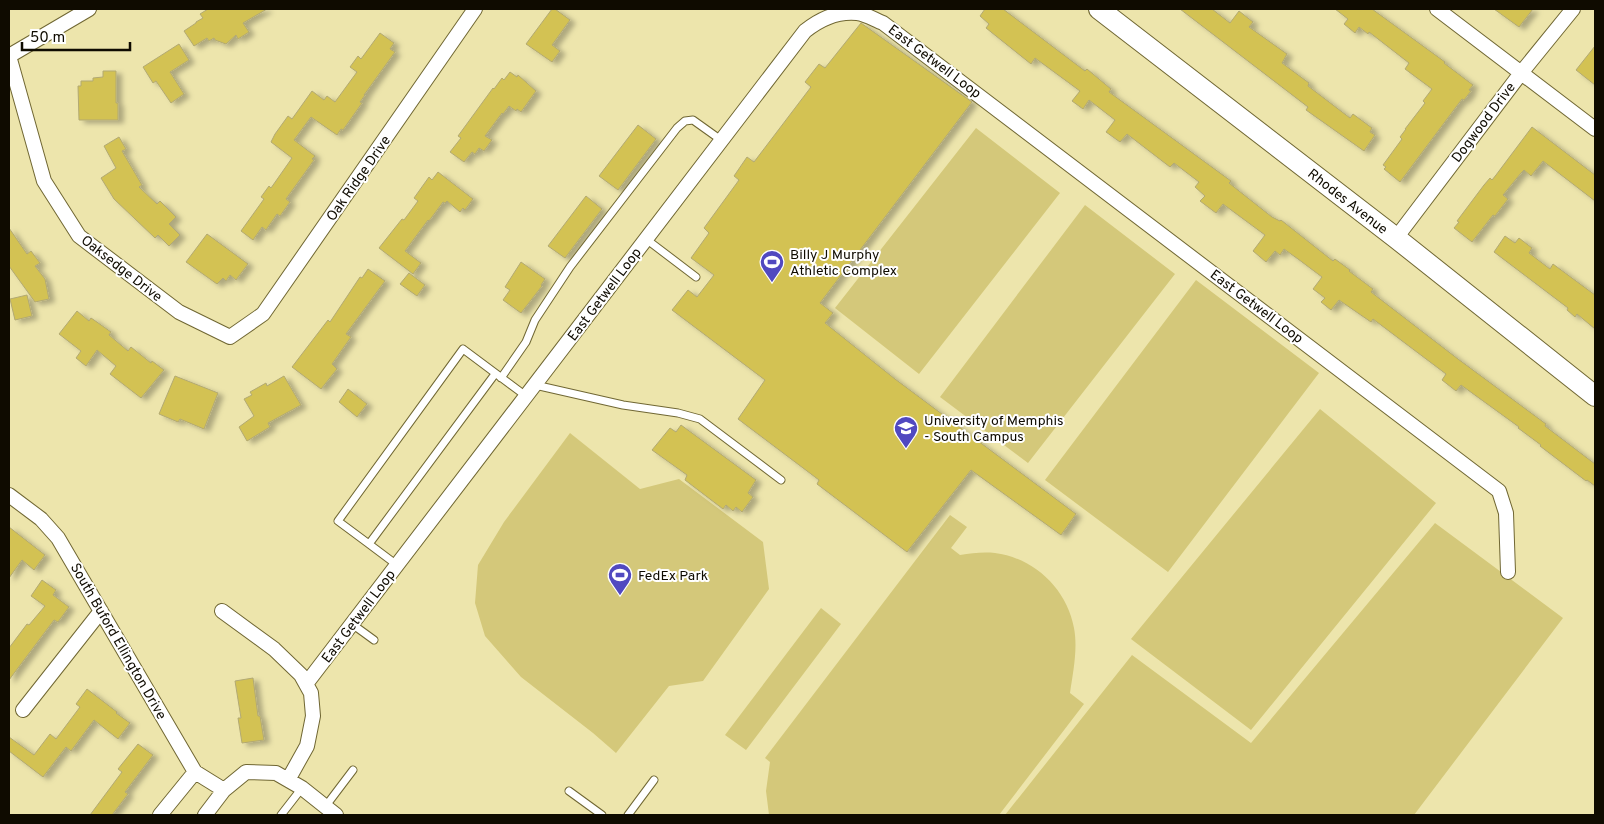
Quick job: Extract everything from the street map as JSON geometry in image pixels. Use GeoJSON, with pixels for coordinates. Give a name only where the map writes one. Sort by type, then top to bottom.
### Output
{"type":"FeatureCollection","features":[{"type":"Feature","properties":{"kind":"main road","name":"Rhodes Avenue"},"geometry":{"type":"LineString","coordinates":[[1100,9],[1396,238],[1595,396]]}},
{"type":"Feature","properties":{"kind":"street"},"geometry":{"type":"LineString","coordinates":[[9,56],[89,9]]}},
{"type":"Feature","properties":{"kind":"street","name":"Oak Ridge Drive"},"geometry":{"type":"LineString","coordinates":[[230,336],[263,314],[475,9]]}},
{"type":"Feature","properties":{"kind":"street"},"geometry":{"type":"LineString","coordinates":[[1437,9],[1595,129]]}},
{"type":"Feature","properties":{"kind":"street","name":"Dogwood Drive"},"geometry":{"type":"LineString","coordinates":[[1396,238],[1520,73],[1572,9]]}},
{"type":"Feature","properties":{"kind":"street","name":"East Getwell Loop"},"geometry":{"type":"LineString","coordinates":[[306,684],[805,31],[820,20],[840,14],[858,13],[883,23],[1500,491],[1506,513],[1508,572]]}},
{"type":"Feature","properties":{"kind":"street","name":"Oaksedge Drive"},"geometry":{"type":"LineString","coordinates":[[9,56],[44,181],[79,236],[180,312],[230,336]]}},
{"type":"Feature","properties":{"kind":"street","name":"South Buford Ellington Drive"},"geometry":{"type":"LineString","coordinates":[[9,496],[41,519],[58,538],[194,772],[224,790]]}},
{"type":"Feature","properties":{"kind":"street"},"geometry":{"type":"LineString","coordinates":[[23,710],[101,611]]}},
{"type":"Feature","properties":{"kind":"street"},"geometry":{"type":"LineString","coordinates":[[222,611],[274,649],[301,675],[311,692],[313,716],[307,746],[288,780]]}},
{"type":"Feature","properties":{"kind":"street"},"geometry":{"type":"LineString","coordinates":[[160,815],[194,772]]}},
{"type":"Feature","properties":{"kind":"street"},"geometry":{"type":"LineString","coordinates":[[205,815],[224,790],[246,772],[276,773],[302,788],[331,811]]}},
{"type":"Feature","properties":{"kind":"lane"},"geometry":{"type":"LineString","coordinates":[[369,544],[526,342],[535,320],[570,267],[677,128],[685,121],[693,120],[721,140]]}},
{"type":"Feature","properties":{"kind":"lane"},"geometry":{"type":"LineString","coordinates":[[646,239],[696,277]]}},
{"type":"Feature","properties":{"kind":"lane"},"geometry":{"type":"LineString","coordinates":[[397,565],[338,521],[463,349],[498,376],[530,391],[678,413],[700,419],[781,480]]}},
{"type":"Feature","properties":{"kind":"lane"},"geometry":{"type":"LineString","coordinates":[[352,624],[374,640]]}},
{"type":"Feature","properties":{"kind":"lane"},"geometry":{"type":"LineString","coordinates":[[331,811],[353,770]]}},
{"type":"Feature","properties":{"kind":"lane"},"geometry":{"type":"LineString","coordinates":[[628,815],[654,780]]}},
{"type":"Feature","properties":{"kind":"lane"},"geometry":{"type":"LineString","coordinates":[[281,815],[302,788]]}},
{"type":"Feature","properties":{"kind":"lane"},"geometry":{"type":"LineString","coordinates":[[569,791],[602,815]]}},
{"type":"Feature","properties":{"kind":"shaded area"},"geometry":{"type":"Polygon","coordinates":[[[976,128],[1060,193],[919,374],[835,308],[976,128]]]}},
{"type":"Feature","properties":{"kind":"shaded area"},"geometry":{"type":"Polygon","coordinates":[[[1085,205],[1175,274],[1028,463],[940,397],[1085,205]]]}},
{"type":"Feature","properties":{"kind":"shaded area"},"geometry":{"type":"Polygon","coordinates":[[[1196,280],[1319,373],[1168,572],[1045,480],[1196,280]]]}},
{"type":"Feature","properties":{"kind":"shaded area"},"geometry":{"type":"Polygon","coordinates":[[[1320,409],[1436,503],[1251,730],[1131,639],[1320,409]]]}},
{"type":"Feature","properties":{"kind":"shaded area","name":"FedEx Park"},"geometry":{"type":"Polygon","coordinates":[[[570,433],[640,489],[679,479],[763,542],[769,589],[703,681],[669,686],[616,753],[521,677],[485,636],[475,603],[478,565],[504,522],[570,433]]]}},
{"type":"Feature","properties":{"kind":"shaded area"},"geometry":{"type":"Polygon","coordinates":[[[950,515],[967,527],[951,548],[960,555],[995,553],[1009,556],[1023,561],[1035,569],[1056,588],[1070,614],[1074,628],[1075,660],[1070,693],[1084,704],[999,815],[769,815],[766,791],[770,762],[765,758],[950,515]]]}},
{"type":"Feature","properties":{"kind":"shaded area"},"geometry":{"type":"Polygon","coordinates":[[[1435,523],[1563,618],[1414,815],[1005,815],[1132,655],[1251,743],[1435,523]]]}},
{"type":"Feature","properties":{"kind":"shaded area"},"geometry":{"type":"Polygon","coordinates":[[[821,608],[841,624],[746,750],[725,735],[821,608]]]}},
{"type":"Feature","properties":{"kind":"building"},"geometry":{"type":"Polygon","coordinates":[[[208,9],[267,9],[243,23],[249,32],[238,39],[236,35],[226,44],[214,38],[209,41],[207,38],[194,46],[184,31],[203,18],[200,14],[208,9]]]}},
{"type":"Feature","properties":{"kind":"building"},"geometry":{"type":"Polygon","coordinates":[[[552,9],[555,9],[570,20],[552,45],[560,51],[552,62],[526,44],[552,9]]]}},
{"type":"Feature","properties":{"kind":"building"},"geometry":{"type":"Polygon","coordinates":[[[985,9],[1003,9],[1085,71],[1087,69],[1111,89],[1109,92],[1231,181],[1229,183],[1272,217],[1281,220],[1333,261],[1335,259],[1350,270],[1373,289],[1371,292],[1546,424],[1545,426],[1595,464],[1595,486],[1461,385],[1456,391],[1442,380],[1446,374],[1373,319],[1371,322],[1339,300],[1331,310],[1321,302],[1325,298],[1313,289],[1322,277],[1284,249],[1280,255],[1275,251],[1266,262],[1253,251],[1265,235],[1223,204],[1216,213],[1200,201],[1205,196],[1195,187],[1199,182],[1174,163],[1170,167],[1127,134],[1120,142],[1106,132],[1115,120],[1089,100],[1083,109],[1072,101],[1080,91],[1035,58],[1031,64],[986,28],[989,24],[980,16],[985,9]]]}},
{"type":"Feature","properties":{"kind":"building"},"geometry":{"type":"Polygon","coordinates":[[[1180,9],[1212,9],[1230,23],[1239,11],[1253,22],[1249,27],[1287,54],[1282,63],[1309,83],[1308,86],[1350,118],[1353,114],[1372,128],[1370,132],[1375,135],[1364,151],[1306,110],[1308,107],[1180,9]]]}},
{"type":"Feature","properties":{"kind":"building"},"geometry":{"type":"Polygon","coordinates":[[[1335,9],[1372,9],[1445,62],[1473,85],[1469,90],[1471,91],[1464,100],[1462,99],[1400,182],[1384,169],[1386,167],[1383,165],[1402,139],[1400,137],[1425,103],[1423,101],[1432,89],[1405,69],[1409,63],[1369,32],[1368,34],[1359,27],[1355,33],[1344,24],[1348,19],[1335,9]]]}},
{"type":"Feature","properties":{"kind":"building"},"geometry":{"type":"Polygon","coordinates":[[[1494,9],[1533,9],[1519,27],[1494,9]]]}},
{"type":"Feature","properties":{"kind":"building","name":"Billy J Murphy Athletic Complex"},"geometry":{"type":"Polygon","coordinates":[[[861,23],[972,102],[820,303],[833,313],[825,323],[895,379],[1076,514],[1061,535],[971,470],[907,552],[817,484],[819,480],[738,419],[765,380],[672,310],[688,290],[697,297],[714,275],[691,258],[709,233],[704,228],[739,180],[734,176],[747,157],[754,162],[811,87],[805,82],[819,64],[825,68],[861,23]]]}},
{"type":"Feature","properties":{"kind":"building"},"geometry":{"type":"Polygon","coordinates":[[[380,33],[394,43],[390,49],[395,52],[364,95],[360,102],[362,103],[343,130],[341,129],[337,135],[311,117],[294,140],[315,156],[312,159],[314,160],[286,199],[290,202],[280,216],[277,214],[266,230],[262,227],[253,240],[241,231],[264,199],[261,197],[269,186],[271,188],[292,158],[271,142],[275,134],[288,116],[292,119],[312,91],[324,100],[327,96],[335,102],[357,72],[350,67],[358,56],[361,59],[380,33]]]}},
{"type":"Feature","properties":{"kind":"building"},"geometry":{"type":"Polygon","coordinates":[[[179,44],[189,60],[170,72],[184,94],[171,103],[156,81],[153,83],[143,67],[179,44]]]}},
{"type":"Feature","properties":{"kind":"building"},"geometry":{"type":"Polygon","coordinates":[[[1595,46],[1595,85],[1576,70],[1595,46]]]}},
{"type":"Feature","properties":{"kind":"building"},"geometry":{"type":"Polygon","coordinates":[[[103,71],[116,71],[118,120],[79,120],[78,86],[81,86],[81,81],[93,81],[93,78],[103,77],[103,71]]]}},
{"type":"Feature","properties":{"kind":"building"},"geometry":{"type":"Polygon","coordinates":[[[510,72],[517,77],[518,75],[536,91],[521,112],[509,106],[485,136],[492,140],[484,151],[479,148],[475,154],[472,152],[464,162],[450,152],[461,138],[458,136],[493,88],[502,78],[504,80],[510,72]]]}},
{"type":"Feature","properties":{"kind":"building"},"geometry":{"type":"Polygon","coordinates":[[[638,125],[656,139],[618,190],[599,176],[638,125]]]}},
{"type":"Feature","properties":{"kind":"building"},"geometry":{"type":"Polygon","coordinates":[[[1532,127],[1595,175],[1595,201],[1543,161],[1531,176],[1524,170],[1521,173],[1503,195],[1508,199],[1472,242],[1454,228],[1459,222],[1457,221],[1484,185],[1490,178],[1492,180],[1496,175],[1532,127]]]}},
{"type":"Feature","properties":{"kind":"building"},"geometry":{"type":"Polygon","coordinates":[[[119,137],[126,149],[122,151],[142,185],[139,187],[157,204],[160,201],[176,217],[169,224],[180,235],[169,246],[158,235],[155,238],[114,199],[101,178],[116,168],[104,146],[119,137]]]}},
{"type":"Feature","properties":{"kind":"building"},"geometry":{"type":"Polygon","coordinates":[[[438,172],[473,199],[465,210],[463,208],[460,212],[447,201],[443,202],[428,220],[405,251],[421,263],[413,274],[379,248],[418,201],[414,198],[429,177],[432,180],[438,172]]]}},
{"type":"Feature","properties":{"kind":"building"},"geometry":{"type":"Polygon","coordinates":[[[586,196],[602,209],[565,258],[548,246],[586,196]]]}},
{"type":"Feature","properties":{"kind":"building"},"geometry":{"type":"Polygon","coordinates":[[[9,228],[27,254],[31,251],[40,263],[35,266],[45,279],[49,299],[35,302],[9,266],[9,228]]]}},
{"type":"Feature","properties":{"kind":"building"},"geometry":{"type":"Polygon","coordinates":[[[207,234],[248,264],[236,280],[230,275],[226,281],[223,278],[217,284],[186,262],[207,234]]]}},
{"type":"Feature","properties":{"kind":"building"},"geometry":{"type":"Polygon","coordinates":[[[1505,236],[1515,243],[1519,238],[1532,248],[1529,253],[1550,269],[1553,264],[1595,295],[1595,329],[1577,314],[1575,317],[1567,310],[1568,308],[1494,252],[1505,236]]]}},
{"type":"Feature","properties":{"kind":"building"},"geometry":{"type":"Polygon","coordinates":[[[521,262],[545,279],[542,286],[521,313],[503,300],[510,290],[505,287],[521,262]]]}},
{"type":"Feature","properties":{"kind":"building"},"geometry":{"type":"Polygon","coordinates":[[[368,269],[385,281],[346,334],[351,337],[332,364],[337,369],[321,389],[292,367],[328,320],[330,322],[360,277],[362,278],[368,269]]]}},
{"type":"Feature","properties":{"kind":"building"},"geometry":{"type":"Polygon","coordinates":[[[409,273],[425,285],[417,296],[400,284],[409,273]]]}},
{"type":"Feature","properties":{"kind":"building"},"geometry":{"type":"Polygon","coordinates":[[[27,295],[32,316],[15,320],[10,299],[27,295]]]}},
{"type":"Feature","properties":{"kind":"building"},"geometry":{"type":"Polygon","coordinates":[[[77,311],[89,321],[91,318],[111,332],[109,335],[128,351],[131,347],[151,363],[152,361],[164,370],[141,398],[110,374],[116,366],[97,350],[86,366],[76,358],[81,351],[59,334],[77,311]]]}},
{"type":"Feature","properties":{"kind":"building"},"geometry":{"type":"Polygon","coordinates":[[[175,376],[218,393],[204,429],[180,419],[178,422],[159,414],[175,376]]]}},
{"type":"Feature","properties":{"kind":"building"},"geometry":{"type":"Polygon","coordinates":[[[284,376],[301,405],[268,423],[270,427],[247,441],[239,427],[254,416],[244,399],[252,395],[250,392],[266,383],[267,386],[284,376]]]}},
{"type":"Feature","properties":{"kind":"building"},"geometry":{"type":"Polygon","coordinates":[[[348,389],[367,404],[357,417],[339,402],[348,389]]]}},
{"type":"Feature","properties":{"kind":"building"},"geometry":{"type":"Polygon","coordinates":[[[681,425],[756,480],[748,493],[753,497],[742,512],[736,507],[733,511],[726,505],[723,509],[685,480],[687,475],[652,450],[670,428],[676,432],[681,425]]]}},
{"type":"Feature","properties":{"kind":"building"},"geometry":{"type":"Polygon","coordinates":[[[9,527],[45,555],[34,570],[22,560],[9,578],[9,527]]]}},
{"type":"Feature","properties":{"kind":"building"},"geometry":{"type":"Polygon","coordinates":[[[42,580],[56,590],[53,595],[69,607],[58,622],[54,620],[9,680],[9,648],[27,624],[29,625],[45,606],[31,596],[42,580]]]}},
{"type":"Feature","properties":{"kind":"building"},"geometry":{"type":"Polygon","coordinates":[[[253,678],[258,716],[260,716],[264,740],[242,743],[238,718],[241,718],[235,681],[253,678]]]}},
{"type":"Feature","properties":{"kind":"building"},"geometry":{"type":"Polygon","coordinates":[[[87,689],[130,723],[118,739],[94,720],[71,751],[66,747],[43,777],[9,751],[9,737],[34,755],[50,734],[56,739],[80,707],[76,704],[87,689]]]}},
{"type":"Feature","properties":{"kind":"building"},"geometry":{"type":"Polygon","coordinates":[[[138,744],[153,755],[125,792],[128,794],[112,815],[90,815],[122,772],[118,769],[138,744]]]}},
{"type":"Feature","properties":{"kind":"place","name":"Billy J Murphy Athletic Complex"},"geometry":{"type":"Point","coordinates":[772,283]}},
{"type":"Feature","properties":{"kind":"place","name":"University of Memphis - South Campus"},"geometry":{"type":"Point","coordinates":[906,449]}},
{"type":"Feature","properties":{"kind":"place","name":"FedEx Park"},"geometry":{"type":"Point","coordinates":[620,596]}}]}
